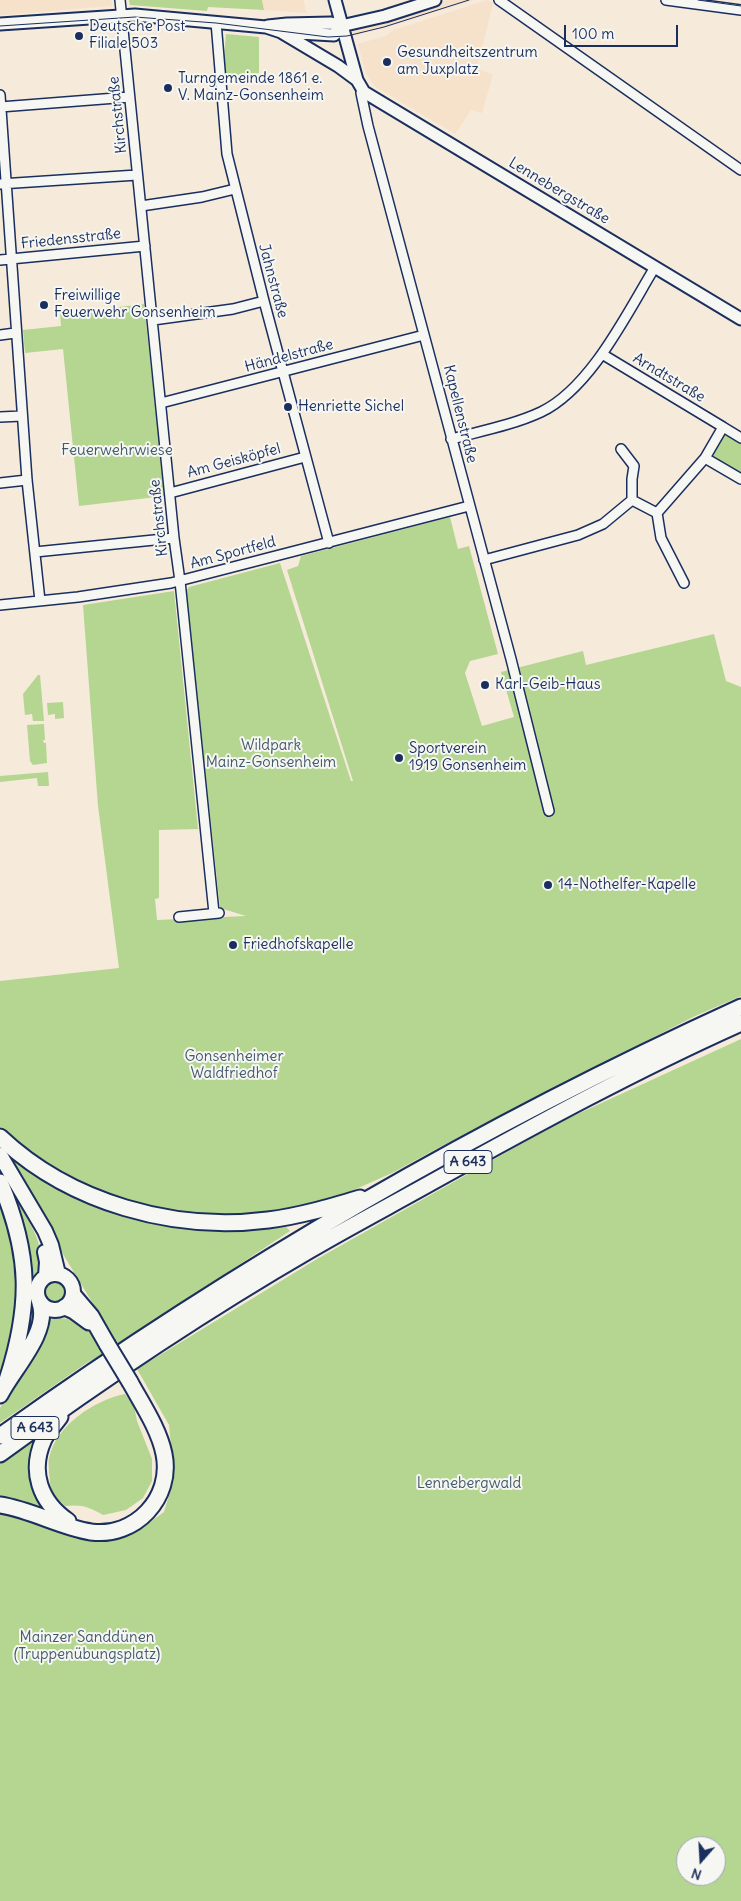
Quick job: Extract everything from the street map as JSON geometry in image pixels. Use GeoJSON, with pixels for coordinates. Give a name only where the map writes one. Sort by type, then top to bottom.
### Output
{"type":"FeatureCollection","features":[{"type":"Feature","properties":{"kind":"highway","name":"A 643"},"geometry":{"type":"LineString","coordinates":[[0,1436],[88,1374],[196,1304],[381,1192],[530,1111],[741,1007]]}},
{"type":"Feature","properties":{"kind":"highway","name":"A 643"},"geometry":{"type":"LineString","coordinates":[[0,1454],[71,1404],[204,1316],[309,1251],[532,1126],[741,1024]]}},
{"type":"Feature","properties":{"kind":"highway"},"geometry":{"type":"LineString","coordinates":[[0,1137],[31,1162],[58,1179],[86,1193],[122,1207],[175,1219],[237,1223],[268,1220],[299,1215],[381,1192]]}},
{"type":"Feature","properties":{"kind":"highway"},"geometry":{"type":"LineString","coordinates":[[0,1182],[12,1210],[18,1231],[25,1275],[23,1318],[16,1355],[0,1395]]}},
{"type":"Feature","properties":{"kind":"highway"},"geometry":{"type":"LineString","coordinates":[[0,1505],[24,1510],[90,1532],[113,1531],[139,1520],[158,1498],[164,1482],[165,1462],[162,1447],[130,1382],[91,1316],[70,1302]]}},
{"type":"Feature","properties":{"kind":"highway"},"geometry":{"type":"LineString","coordinates":[[7,1380],[39,1330],[42,1316],[40,1303]]}},
{"type":"Feature","properties":{"kind":"highway"},"geometry":{"type":"LineString","coordinates":[[71,1404],[44,1438],[39,1459],[38,1477],[43,1495],[53,1510],[70,1522],[90,1532]]}},
{"type":"Feature","properties":{"kind":"main road","name":"Kapellenstraße"},"geometry":{"type":"LineString","coordinates":[[335,0],[359,85]]}},
{"type":"Feature","properties":{"kind":"main road"},"geometry":{"type":"LineString","coordinates":[[0,24],[122,15],[284,28],[331,23],[342,26],[385,16],[435,0]]}},
{"type":"Feature","properties":{"kind":"main road","name":"Lennebergstraße"},"geometry":{"type":"LineString","coordinates":[[284,28],[288,38],[338,66],[359,85],[741,319]]}},
{"type":"Feature","properties":{"kind":"main road"},"geometry":{"type":"LineString","coordinates":[[0,1155],[45,1231],[51,1245],[52,1275]]}},
{"type":"Feature","properties":{"kind":"main road"},"geometry":{"type":"LineString","coordinates":[[0,1167],[34,1222],[52,1275]]}},
{"type":"Feature","properties":{"kind":"main road"},"geometry":{"type":"LineString","coordinates":[[52,1275],[68,1279],[72,1284],[70,1302],[60,1310],[49,1310],[40,1303],[37,1291],[41,1280],[52,1275]]}},
{"type":"Feature","properties":{"kind":"street","name":"Kirchstraße"},"geometry":{"type":"LineString","coordinates":[[120,0],[174,538],[217,913],[179,917]]}},
{"type":"Feature","properties":{"kind":"street"},"geometry":{"type":"LineString","coordinates":[[499,0],[741,170]]}},
{"type":"Feature","properties":{"kind":"street"},"geometry":{"type":"LineString","coordinates":[[666,0],[741,10]]}},
{"type":"Feature","properties":{"kind":"street","name":"Jahnstraße"},"geometry":{"type":"LineString","coordinates":[[216,22],[227,154],[328,543]]}},
{"type":"Feature","properties":{"kind":"street","name":"Kapellenstraße"},"geometry":{"type":"LineString","coordinates":[[359,85],[368,126],[451,440],[511,659],[549,811]]}},
{"type":"Feature","properties":{"kind":"street"},"geometry":{"type":"LineString","coordinates":[[0,95],[3,184],[12,259],[15,333],[27,480],[40,601]]}},
{"type":"Feature","properties":{"kind":"street"},"geometry":{"type":"LineString","coordinates":[[0,107],[129,97]]}},
{"type":"Feature","properties":{"kind":"street"},"geometry":{"type":"LineString","coordinates":[[3,184],[137,175]]}},
{"type":"Feature","properties":{"kind":"street"},"geometry":{"type":"LineString","coordinates":[[141,206],[202,197],[235,189]]}},
{"type":"Feature","properties":{"kind":"street","name":"Friedensstraße"},"geometry":{"type":"LineString","coordinates":[[0,260],[145,246]]}},
{"type":"Feature","properties":{"kind":"street"},"geometry":{"type":"LineString","coordinates":[[451,440],[513,423],[543,411],[573,390],[602,354],[655,267]]}},
{"type":"Feature","properties":{"kind":"street"},"geometry":{"type":"LineString","coordinates":[[153,320],[233,309],[264,301]]}},
{"type":"Feature","properties":{"kind":"street"},"geometry":{"type":"LineString","coordinates":[[0,335],[15,333]]}},
{"type":"Feature","properties":{"kind":"street","name":"Händelstraße"},"geometry":{"type":"LineString","coordinates":[[161,403],[424,335]]}},
{"type":"Feature","properties":{"kind":"street","name":"Arndtstraße"},"geometry":{"type":"LineString","coordinates":[[602,354],[741,438]]}},
{"type":"Feature","properties":{"kind":"street"},"geometry":{"type":"LineString","coordinates":[[0,417],[22,416]]}},
{"type":"Feature","properties":{"kind":"street"},"geometry":{"type":"LineString","coordinates":[[657,513],[705,458],[723,427]]}},
{"type":"Feature","properties":{"kind":"street"},"geometry":{"type":"LineString","coordinates":[[621,448],[634,466],[632,500]]}},
{"type":"Feature","properties":{"kind":"street","name":"Am Geisköpfel"},"geometry":{"type":"LineString","coordinates":[[170,493],[305,457]]}},
{"type":"Feature","properties":{"kind":"street"},"geometry":{"type":"LineString","coordinates":[[705,458],[741,479]]}},
{"type":"Feature","properties":{"kind":"street"},"geometry":{"type":"LineString","coordinates":[[0,483],[27,480]]}},
{"type":"Feature","properties":{"kind":"street"},"geometry":{"type":"LineString","coordinates":[[632,500],[657,513]]}},
{"type":"Feature","properties":{"kind":"street"},"geometry":{"type":"LineString","coordinates":[[484,560],[578,535],[603,524],[632,500]]}},
{"type":"Feature","properties":{"kind":"street","name":"Am Sportfeld"},"geometry":{"type":"LineString","coordinates":[[0,604],[40,601],[180,581],[469,506]]}},
{"type":"Feature","properties":{"kind":"street"},"geometry":{"type":"LineString","coordinates":[[657,513],[661,538],[684,582]]}},
{"type":"Feature","properties":{"kind":"street"},"geometry":{"type":"LineString","coordinates":[[35,552],[174,538]]}},
{"type":"Feature","properties":{"kind":"shaded area"},"geometry":{"type":"Polygon","coordinates":[[[0,0],[111,0],[112,6],[0,15],[0,0]]]}},
{"type":"Feature","properties":{"kind":"shaded area"},"geometry":{"type":"Polygon","coordinates":[[[262,0],[303,0],[307,13],[264,10],[262,0]]]}},
{"type":"Feature","properties":{"kind":"shaded area"},"geometry":{"type":"Polygon","coordinates":[[[448,0],[474,0],[349,37],[349,32],[353,28],[448,0]]]}},
{"type":"Feature","properties":{"kind":"shaded area"},"geometry":{"type":"Polygon","coordinates":[[[487,0],[493,3],[477,69],[493,74],[482,113],[471,110],[455,134],[376,87],[366,74],[358,44],[386,36],[394,30],[487,0]]]}},
{"type":"Feature","properties":{"kind":"green space"},"geometry":{"type":"Polygon","coordinates":[[[129,0],[262,0],[264,10],[208,7],[207,11],[130,5],[129,0]]]}},
{"type":"Feature","properties":{"kind":"green space"},"geometry":{"type":"Polygon","coordinates":[[[226,34],[259,37],[259,73],[224,77],[226,34]]]}},
{"type":"Feature","properties":{"kind":"green space","name":"Feuerwehrwiese"},"geometry":{"type":"Polygon","coordinates":[[[144,304],[165,496],[79,506],[63,349],[25,353],[23,330],[61,326],[60,314],[144,304]]]}},
{"type":"Feature","properties":{"kind":"green space"},"geometry":{"type":"Polygon","coordinates":[[[724,434],[741,444],[741,474],[711,457],[724,434]]]}},
{"type":"Feature","properties":{"kind":"green space"},"geometry":{"type":"Polygon","coordinates":[[[450,517],[458,549],[469,546],[498,654],[470,661],[465,673],[482,726],[514,717],[501,672],[583,651],[586,665],[714,634],[726,681],[741,687],[741,996],[693,1017],[392,1173],[347,1193],[299,1208],[248,1217],[200,1217],[124,1200],[76,1180],[45,1164],[0,1127],[0,981],[119,968],[98,806],[83,605],[174,591],[198,829],[159,830],[159,898],[155,899],[157,920],[246,916],[220,908],[186,591],[189,587],[280,563],[351,781],[353,781],[287,570],[298,566],[301,556],[450,517]]]}},
{"type":"Feature","properties":{"kind":"green space"},"geometry":{"type":"Polygon","coordinates":[[[40,675],[44,721],[33,721],[32,714],[25,715],[23,694],[40,675]]]}},
{"type":"Feature","properties":{"kind":"green space"},"geometry":{"type":"Polygon","coordinates":[[[63,702],[64,718],[55,719],[55,714],[48,715],[47,703],[63,702]]]}},
{"type":"Feature","properties":{"kind":"green space"},"geometry":{"type":"Polygon","coordinates":[[[44,724],[45,740],[43,740],[46,743],[47,763],[33,765],[30,761],[27,725],[44,724]]]}},
{"type":"Feature","properties":{"kind":"green space"},"geometry":{"type":"Polygon","coordinates":[[[48,772],[49,786],[38,786],[37,778],[0,782],[0,776],[48,772]]]}},
{"type":"Feature","properties":{"kind":"green space","name":"Lennebergwald"},"geometry":{"type":"Polygon","coordinates":[[[741,1039],[741,1901],[0,1901],[0,1512],[6,1512],[98,1540],[138,1531],[164,1512],[174,1478],[169,1425],[137,1369],[317,1259],[560,1122],[741,1039]]]}},
{"type":"Feature","properties":{"kind":"green space"},"geometry":{"type":"Polygon","coordinates":[[[0,1147],[88,1202],[131,1217],[177,1227],[242,1231],[286,1227],[290,1231],[118,1345],[0,1150],[0,1147]]]}},
{"type":"Feature","properties":{"kind":"green space"},"geometry":{"type":"Polygon","coordinates":[[[18,1203],[35,1234],[42,1259],[42,1269],[32,1290],[39,1317],[24,1344],[15,1205],[18,1203]]]}},
{"type":"Feature","properties":{"kind":"green space"},"geometry":{"type":"Polygon","coordinates":[[[0,1205],[15,1250],[18,1282],[13,1336],[0,1378],[0,1205]]]}},
{"type":"Feature","properties":{"kind":"green space"},"geometry":{"type":"Polygon","coordinates":[[[56,1280],[65,1283],[68,1292],[65,1301],[56,1304],[47,1301],[44,1292],[47,1283],[56,1280]]]}},
{"type":"Feature","properties":{"kind":"green space"},"geometry":{"type":"Polygon","coordinates":[[[55,1318],[72,1320],[85,1327],[104,1354],[88,1362],[0,1423],[0,1408],[47,1323],[55,1318]]]}},
{"type":"Feature","properties":{"kind":"green space"},"geometry":{"type":"Polygon","coordinates":[[[125,1394],[134,1406],[137,1421],[152,1459],[152,1481],[143,1498],[126,1510],[103,1515],[85,1507],[76,1505],[65,1506],[53,1494],[51,1488],[49,1458],[53,1446],[68,1425],[78,1416],[101,1402],[125,1394]]]}},
{"type":"Feature","properties":{"kind":"green space"},"geometry":{"type":"Polygon","coordinates":[[[39,1436],[46,1508],[0,1498],[0,1462],[39,1436]]]}},
{"type":"Feature","properties":{"kind":"tram line"},"geometry":{"type":"LineString","coordinates":[[0,26],[135,17],[216,23],[328,37],[347,36],[384,27],[469,0]]}},
{"type":"Feature","properties":{"kind":"tram line"},"geometry":{"type":"LineString","coordinates":[[698,0],[741,6]]}},
{"type":"Feature","properties":{"kind":"place","name":"Deutsche Post Filiale 503"},"geometry":{"type":"Point","coordinates":[79,36]}},
{"type":"Feature","properties":{"kind":"place","name":"Gesundheitszentrum am Juxplatz"},"geometry":{"type":"Point","coordinates":[387,62]}},
{"type":"Feature","properties":{"kind":"place","name":"Turngemeinde 1861 e. V. Mainz-Gonsenheim"},"geometry":{"type":"Point","coordinates":[168,88]}},
{"type":"Feature","properties":{"kind":"place","name":"Freiwillige Feuerwehr Gonsenheim"},"geometry":{"type":"Point","coordinates":[44,305]}},
{"type":"Feature","properties":{"kind":"place","name":"Henriette Sichel"},"geometry":{"type":"Point","coordinates":[288,407]}},
{"type":"Feature","properties":{"kind":"place","name":"Karl-Geib-Haus"},"geometry":{"type":"Point","coordinates":[485,685]}},
{"type":"Feature","properties":{"kind":"place","name":"Sportverein 1919 Gonsenheim"},"geometry":{"type":"Point","coordinates":[399,758]}},
{"type":"Feature","properties":{"kind":"place","name":"14-Nothelfer-Kapelle"},"geometry":{"type":"Point","coordinates":[548,885]}},
{"type":"Feature","properties":{"kind":"place","name":"Friedhofskapelle"},"geometry":{"type":"Point","coordinates":[233,945]}},
{"type":"Feature","properties":{"kind":"park label","name":"Wildpark Mainz-Gonsenheim"},"geometry":{"type":"Point","coordinates":[271,754]}},
{"type":"Feature","properties":{"kind":"park label","name":"Gonsenheimer Waldfriedhof"},"geometry":{"type":"Point","coordinates":[234,1066]}},
{"type":"Feature","properties":{"kind":"park label","name":"Mainzer Sanddünen (Truppenübungsplatz)"},"geometry":{"type":"Point","coordinates":[87,1646]}}]}
